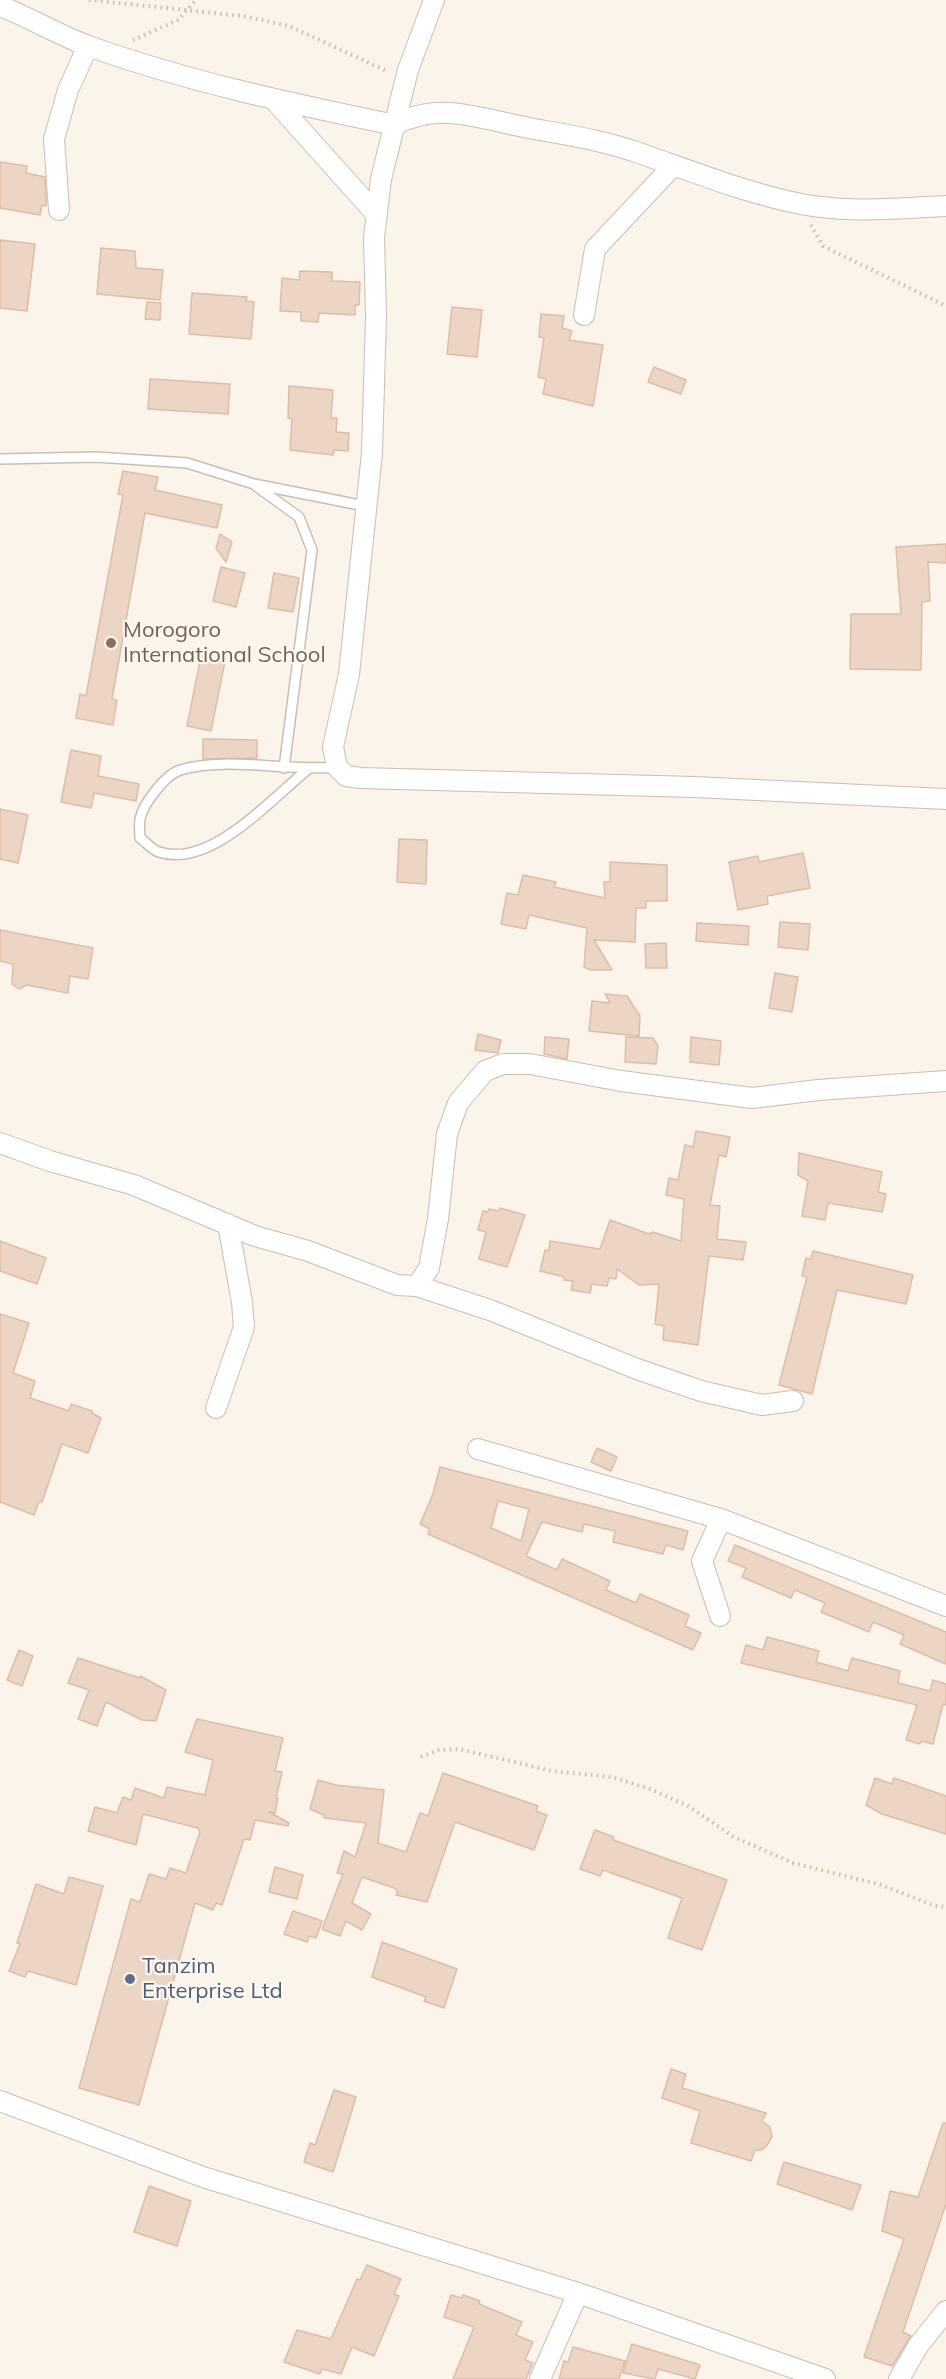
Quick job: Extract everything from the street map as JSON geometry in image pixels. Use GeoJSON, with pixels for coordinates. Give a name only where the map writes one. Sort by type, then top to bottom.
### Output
{"type":"FeatureCollection","features":[{"type":"Feature","properties":{"kind":"street"},"geometry":{"type":"LineString","coordinates":[[434,0],[406,81],[381,179],[374,238],[376,316],[372,453],[349,674],[333,747],[337,767],[346,776],[360,778],[694,787],[946,799]]}},
{"type":"Feature","properties":{"kind":"street"},"geometry":{"type":"LineString","coordinates":[[0,6],[88,46],[158,69],[274,100],[395,125],[411,116],[459,112],[574,135],[638,153],[672,167],[800,203],[847,209],[946,206]]}},
{"type":"Feature","properties":{"kind":"street"},"geometry":{"type":"LineString","coordinates":[[59,210],[54,139],[68,90],[88,46]]}},
{"type":"Feature","properties":{"kind":"street"},"geometry":{"type":"LineString","coordinates":[[274,100],[377,215]]}},
{"type":"Feature","properties":{"kind":"street"},"geometry":{"type":"LineString","coordinates":[[584,315],[595,249],[672,167]]}},
{"type":"Feature","properties":{"kind":"street"},"geometry":{"type":"LineString","coordinates":[[417,1286],[429,1268],[438,1219],[447,1134],[458,1103],[485,1071],[503,1064],[531,1064],[621,1081],[752,1098],[818,1090],[946,1081]]}},
{"type":"Feature","properties":{"kind":"street"},"geometry":{"type":"LineString","coordinates":[[0,1143],[50,1161],[134,1185],[228,1224],[397,1285],[417,1286],[490,1310],[637,1369],[701,1391],[762,1405],[793,1401]]}},
{"type":"Feature","properties":{"kind":"street"},"geometry":{"type":"LineString","coordinates":[[216,1407],[244,1327],[242,1302],[228,1224]]}},
{"type":"Feature","properties":{"kind":"street"},"geometry":{"type":"LineString","coordinates":[[478,1449],[721,1519],[946,1606]]}},
{"type":"Feature","properties":{"kind":"street"},"geometry":{"type":"LineString","coordinates":[[720,1616],[702,1561],[721,1519]]}},
{"type":"Feature","properties":{"kind":"street"},"geometry":{"type":"LineString","coordinates":[[0,2101],[204,2177],[578,2293],[825,2379]]}},
{"type":"Feature","properties":{"kind":"street"},"geometry":{"type":"LineString","coordinates":[[540,2379],[578,2293]]}},
{"type":"Feature","properties":{"kind":"street"},"geometry":{"type":"LineString","coordinates":[[899,2379],[918,2346],[946,2311]]}},
{"type":"Feature","properties":{"kind":"lane"},"geometry":{"type":"LineString","coordinates":[[0,459],[96,457],[188,463],[255,484],[365,506]]}},
{"type":"Feature","properties":{"kind":"lane"},"geometry":{"type":"LineString","coordinates":[[255,484],[299,517],[312,550],[284,768]]}},
{"type":"Feature","properties":{"kind":"lane"},"geometry":{"type":"LineString","coordinates":[[307,770],[218,844],[183,856],[157,852],[140,838],[140,820],[157,787],[178,771],[240,764],[307,770],[337,767]]}},
{"type":"Feature","properties":{"kind":"path"},"geometry":{"type":"LineString","coordinates":[[89,0],[187,10],[289,26],[358,56],[406,81]]}},
{"type":"Feature","properties":{"kind":"path"},"geometry":{"type":"LineString","coordinates":[[131,0],[131,6]]}},
{"type":"Feature","properties":{"kind":"path"},"geometry":{"type":"LineString","coordinates":[[128,41],[138,40],[178,20],[196,0]]}},
{"type":"Feature","properties":{"kind":"path"},"geometry":{"type":"LineString","coordinates":[[800,203],[823,246],[946,306]]}},
{"type":"Feature","properties":{"kind":"path"},"geometry":{"type":"LineString","coordinates":[[421,1757],[439,1750],[459,1749],[552,1771],[612,1777],[650,1789],[688,1806],[734,1837],[793,1863],[882,1885],[935,1906],[946,1907]]}},
{"type":"Feature","properties":{"kind":"building"},"geometry":{"type":"Polygon","coordinates":[[[0,162],[27,166],[26,173],[45,177],[46,206],[42,205],[40,215],[0,208],[0,162]]]}},
{"type":"Feature","properties":{"kind":"building"},"geometry":{"type":"Polygon","coordinates":[[[0,240],[35,244],[27,311],[0,308],[0,240]]]}},
{"type":"Feature","properties":{"kind":"building"},"geometry":{"type":"Polygon","coordinates":[[[101,248],[135,251],[136,268],[163,270],[160,300],[97,294],[101,248]]]}},
{"type":"Feature","properties":{"kind":"building"},"geometry":{"type":"Polygon","coordinates":[[[300,271],[332,272],[332,281],[360,282],[359,305],[355,305],[355,315],[319,313],[318,322],[301,321],[301,312],[280,311],[282,278],[299,280],[300,271]]]}},
{"type":"Feature","properties":{"kind":"building"},"geometry":{"type":"Polygon","coordinates":[[[192,293],[247,297],[246,301],[254,302],[251,339],[189,334],[192,293]]]}},
{"type":"Feature","properties":{"kind":"building"},"geometry":{"type":"Polygon","coordinates":[[[147,302],[161,303],[160,320],[145,319],[147,302]]]}},
{"type":"Feature","properties":{"kind":"building"},"geometry":{"type":"Polygon","coordinates":[[[452,307],[482,310],[477,357],[447,354],[452,307]]]}},
{"type":"Feature","properties":{"kind":"building"},"geometry":{"type":"Polygon","coordinates":[[[541,314],[564,316],[562,328],[572,331],[569,340],[603,345],[593,406],[543,394],[546,379],[538,377],[544,338],[539,337],[541,314]]]}},
{"type":"Feature","properties":{"kind":"building"},"geometry":{"type":"Polygon","coordinates":[[[654,367],[686,380],[681,394],[648,382],[654,367]]]}},
{"type":"Feature","properties":{"kind":"building"},"geometry":{"type":"Polygon","coordinates":[[[150,379],[230,384],[228,414],[148,409],[150,379]]]}},
{"type":"Feature","properties":{"kind":"building"},"geometry":{"type":"Polygon","coordinates":[[[289,386],[333,390],[331,418],[337,418],[336,432],[349,433],[348,451],[334,450],[333,455],[290,450],[292,419],[288,418],[289,386]]]}},
{"type":"Feature","properties":{"kind":"building"},"geometry":{"type":"Polygon","coordinates":[[[123,471],[158,477],[155,490],[222,505],[217,528],[145,513],[112,699],[117,700],[113,725],[76,718],[80,694],[86,696],[123,495],[118,494],[123,471]]]}},
{"type":"Feature","properties":{"kind":"building"},"geometry":{"type":"Polygon","coordinates":[[[220,534],[232,542],[226,562],[216,548],[220,534]]]}},
{"type":"Feature","properties":{"kind":"building"},"geometry":{"type":"Polygon","coordinates":[[[946,544],[946,563],[928,562],[930,601],[922,602],[921,670],[850,669],[851,614],[901,614],[896,547],[946,544]]]}},
{"type":"Feature","properties":{"kind":"building"},"geometry":{"type":"Polygon","coordinates":[[[221,567],[245,573],[236,607],[213,601],[221,567]]]}},
{"type":"Feature","properties":{"kind":"building"},"geometry":{"type":"Polygon","coordinates":[[[274,573],[299,578],[293,612],[268,608],[274,573]]]}},
{"type":"Feature","properties":{"kind":"building"},"geometry":{"type":"Polygon","coordinates":[[[201,656],[225,661],[211,731],[187,726],[201,656]]]}},
{"type":"Feature","properties":{"kind":"building"},"geometry":{"type":"Polygon","coordinates":[[[203,739],[257,740],[257,758],[203,759],[203,739]]]}},
{"type":"Feature","properties":{"kind":"building"},"geometry":{"type":"Polygon","coordinates":[[[71,750],[101,756],[98,776],[139,784],[136,801],[94,793],[91,808],[61,802],[71,750]]]}},
{"type":"Feature","properties":{"kind":"building"},"geometry":{"type":"Polygon","coordinates":[[[0,809],[28,815],[18,863],[0,859],[0,809]]]}},
{"type":"Feature","properties":{"kind":"building"},"geometry":{"type":"Polygon","coordinates":[[[399,839],[427,840],[426,884],[397,882],[399,839]]]}},
{"type":"Feature","properties":{"kind":"building"},"geometry":{"type":"Polygon","coordinates":[[[803,853],[810,888],[767,896],[768,904],[738,910],[729,862],[758,856],[759,862],[803,853]]]}},
{"type":"Feature","properties":{"kind":"building"},"geometry":{"type":"Polygon","coordinates":[[[610,862],[667,865],[667,901],[646,901],[646,908],[636,908],[635,942],[594,940],[612,970],[591,970],[584,967],[587,928],[529,915],[526,929],[501,924],[507,893],[518,895],[523,875],[556,882],[554,887],[605,898],[604,882],[610,882],[610,862]]]}},
{"type":"Feature","properties":{"kind":"building"},"geometry":{"type":"Polygon","coordinates":[[[780,922],[810,924],[808,950],[778,947],[780,922]]]}},
{"type":"Feature","properties":{"kind":"building"},"geometry":{"type":"Polygon","coordinates":[[[697,923],[749,926],[748,945],[696,941],[697,923]]]}},
{"type":"Feature","properties":{"kind":"building"},"geometry":{"type":"Polygon","coordinates":[[[0,930],[93,948],[88,979],[70,976],[68,993],[27,985],[19,989],[12,984],[13,964],[0,961],[0,930]]]}},
{"type":"Feature","properties":{"kind":"building"},"geometry":{"type":"Polygon","coordinates":[[[666,943],[667,968],[646,968],[645,944],[666,943]]]}},
{"type":"Feature","properties":{"kind":"building"},"geometry":{"type":"Polygon","coordinates":[[[775,973],[798,977],[792,1012],[769,1008],[775,973]]]}},
{"type":"Feature","properties":{"kind":"building"},"geometry":{"type":"Polygon","coordinates":[[[605,994],[627,996],[640,1016],[639,1036],[589,1031],[592,1001],[610,1003],[605,994]]]}},
{"type":"Feature","properties":{"kind":"building"},"geometry":{"type":"Polygon","coordinates":[[[478,1034],[501,1040],[498,1053],[475,1050],[478,1034]]]}},
{"type":"Feature","properties":{"kind":"building"},"geometry":{"type":"Polygon","coordinates":[[[545,1037],[569,1039],[567,1059],[544,1054],[545,1037]]]}},
{"type":"Feature","properties":{"kind":"building"},"geometry":{"type":"Polygon","coordinates":[[[626,1037],[653,1038],[658,1046],[656,1064],[625,1062],[626,1037]]]}},
{"type":"Feature","properties":{"kind":"building"},"geometry":{"type":"Polygon","coordinates":[[[691,1037],[721,1041],[719,1065],[690,1062],[691,1037]]]}},
{"type":"Feature","properties":{"kind":"building"},"geometry":{"type":"Polygon","coordinates":[[[696,1131],[730,1137],[726,1157],[719,1155],[710,1205],[720,1206],[717,1239],[746,1242],[743,1260],[709,1256],[698,1345],[663,1340],[664,1326],[655,1324],[659,1284],[639,1285],[617,1269],[616,1279],[609,1278],[607,1286],[592,1284],[590,1293],[571,1290],[573,1281],[540,1271],[545,1250],[549,1251],[550,1241],[600,1249],[610,1220],[649,1234],[653,1232],[681,1241],[684,1199],[666,1195],[669,1178],[678,1180],[685,1145],[693,1147],[696,1131]]]}},
{"type":"Feature","properties":{"kind":"building"},"geometry":{"type":"Polygon","coordinates":[[[799,1153],[882,1172],[878,1192],[886,1194],[882,1212],[828,1203],[825,1220],[802,1216],[808,1181],[798,1175],[799,1153]]]}},
{"type":"Feature","properties":{"kind":"building"},"geometry":{"type":"Polygon","coordinates":[[[500,1208],[525,1215],[507,1267],[479,1259],[486,1232],[478,1230],[483,1211],[488,1212],[489,1209],[499,1211],[500,1208]]]}},
{"type":"Feature","properties":{"kind":"building"},"geometry":{"type":"Polygon","coordinates":[[[0,1241],[46,1258],[37,1284],[0,1271],[0,1241]]]}},
{"type":"Feature","properties":{"kind":"building"},"geometry":{"type":"Polygon","coordinates":[[[813,1251],[913,1275],[906,1304],[837,1290],[812,1394],[779,1385],[807,1277],[802,1276],[806,1258],[811,1259],[813,1251]]]}},
{"type":"Feature","properties":{"kind":"building"},"geometry":{"type":"Polygon","coordinates":[[[0,1314],[29,1323],[13,1373],[35,1381],[30,1398],[69,1411],[71,1404],[92,1411],[101,1418],[88,1453],[62,1444],[42,1502],[39,1501],[34,1515],[0,1502],[0,1314]]]}},
{"type":"Feature","properties":{"kind":"building"},"geometry":{"type":"Polygon","coordinates":[[[597,1448],[617,1457],[611,1471],[591,1462],[597,1448]]]}},
{"type":"Feature","properties":{"kind":"building"},"geometry":{"type":"Polygon","coordinates":[[[440,1467],[688,1531],[683,1550],[666,1545],[663,1554],[613,1542],[615,1531],[584,1524],[582,1532],[542,1522],[526,1556],[557,1570],[562,1559],[610,1581],[606,1590],[636,1603],[640,1594],[689,1615],[685,1626],[701,1633],[693,1650],[428,1534],[430,1529],[420,1524],[433,1494],[440,1467]],[[498,1501],[491,1528],[521,1541],[529,1509],[498,1501]]]}},
{"type":"Feature","properties":{"kind":"building"},"geometry":{"type":"Polygon","coordinates":[[[735,1545],[946,1632],[946,1664],[900,1644],[904,1635],[873,1622],[869,1632],[821,1612],[825,1603],[795,1590],[791,1598],[742,1577],[746,1568],[728,1561],[735,1545]]]}},
{"type":"Feature","properties":{"kind":"building"},"geometry":{"type":"Polygon","coordinates":[[[767,1637],[819,1651],[816,1662],[848,1671],[852,1658],[900,1671],[898,1683],[930,1691],[933,1680],[946,1684],[946,1705],[943,1704],[933,1744],[921,1741],[920,1744],[906,1740],[917,1705],[741,1663],[746,1645],[763,1650],[767,1637]]]}},
{"type":"Feature","properties":{"kind":"building"},"geometry":{"type":"Polygon","coordinates":[[[19,1650],[33,1656],[22,1686],[7,1680],[19,1650]]]}},
{"type":"Feature","properties":{"kind":"building"},"geometry":{"type":"Polygon","coordinates":[[[78,1658],[140,1678],[140,1676],[166,1690],[156,1721],[142,1720],[106,1702],[97,1726],[78,1719],[89,1690],[68,1683],[78,1658]]]}},
{"type":"Feature","properties":{"kind":"building"},"geometry":{"type":"Polygon","coordinates":[[[197,1719],[283,1738],[275,1771],[282,1772],[276,1798],[278,1798],[275,1813],[269,1812],[289,1823],[288,1826],[255,1820],[250,1840],[244,1839],[222,1905],[216,1903],[213,1910],[195,1903],[139,2105],[79,2088],[131,1899],[140,1902],[149,1874],[166,1879],[170,1868],[186,1873],[200,1832],[198,1828],[143,1814],[136,1845],[88,1831],[95,1807],[117,1813],[123,1797],[131,1800],[135,1788],[164,1798],[167,1787],[205,1795],[213,1760],[185,1752],[197,1719]]]}},
{"type":"Feature","properties":{"kind":"building"},"geometry":{"type":"Polygon","coordinates":[[[443,1773],[538,1806],[536,1811],[547,1815],[534,1850],[455,1822],[427,1902],[396,1895],[398,1891],[394,1888],[362,1877],[352,1903],[371,1914],[362,1930],[346,1921],[340,1936],[322,1929],[343,1874],[337,1873],[344,1851],[355,1857],[366,1823],[324,1818],[324,1815],[310,1809],[318,1780],[336,1785],[384,1790],[378,1843],[406,1852],[420,1813],[428,1816],[443,1773]]]}},
{"type":"Feature","properties":{"kind":"building"},"geometry":{"type":"Polygon","coordinates":[[[875,1778],[892,1784],[894,1778],[946,1796],[946,1834],[882,1814],[866,1805],[875,1778]]]}},
{"type":"Feature","properties":{"kind":"building"},"geometry":{"type":"Polygon","coordinates":[[[595,1830],[614,1837],[613,1840],[727,1880],[702,1950],[668,1938],[682,1898],[603,1870],[600,1876],[580,1869],[595,1830]]]}},
{"type":"Feature","properties":{"kind":"building"},"geometry":{"type":"Polygon","coordinates":[[[275,1867],[303,1875],[297,1899],[269,1892],[275,1867]]]}},
{"type":"Feature","properties":{"kind":"building"},"geometry":{"type":"Polygon","coordinates":[[[69,1877],[103,1886],[76,1985],[28,1971],[25,1977],[9,1971],[20,1944],[17,1943],[36,1884],[64,1894],[69,1877]]]}},
{"type":"Feature","properties":{"kind":"building"},"geometry":{"type":"Polygon","coordinates":[[[293,1911],[322,1921],[316,1938],[309,1936],[307,1942],[284,1934],[293,1911]]]}},
{"type":"Feature","properties":{"kind":"building"},"geometry":{"type":"Polygon","coordinates":[[[382,1942],[457,1969],[444,2008],[424,2001],[426,1997],[372,1977],[382,1942]]]}},
{"type":"Feature","properties":{"kind":"building"},"geometry":{"type":"Polygon","coordinates":[[[671,2069],[686,2074],[682,2088],[766,2113],[762,2121],[770,2127],[772,2137],[767,2145],[762,2150],[755,2150],[751,2161],[691,2143],[700,2111],[662,2098],[671,2069]]]}},
{"type":"Feature","properties":{"kind":"building"},"geometry":{"type":"Polygon","coordinates":[[[334,2090],[356,2097],[333,2172],[304,2162],[310,2143],[315,2145],[334,2090]]]}},
{"type":"Feature","properties":{"kind":"building"},"geometry":{"type":"Polygon","coordinates":[[[943,2123],[946,2123],[946,2204],[903,2332],[911,2336],[892,2366],[864,2357],[904,2239],[882,2231],[890,2191],[918,2197],[943,2123]]]}},
{"type":"Feature","properties":{"kind":"building"},"geometry":{"type":"Polygon","coordinates":[[[784,2162],[861,2185],[852,2210],[777,2184],[784,2162]]]}},
{"type":"Feature","properties":{"kind":"building"},"geometry":{"type":"Polygon","coordinates":[[[149,2186],[191,2201],[177,2246],[134,2232],[149,2186]]]}},
{"type":"Feature","properties":{"kind":"building"},"geometry":{"type":"Polygon","coordinates":[[[367,2265],[401,2279],[394,2294],[399,2296],[374,2356],[352,2347],[341,2374],[322,2369],[320,2374],[284,2362],[297,2330],[331,2339],[357,2279],[360,2280],[367,2265]]]}},
{"type":"Feature","properties":{"kind":"building"},"geometry":{"type":"Polygon","coordinates":[[[451,2295],[462,2298],[463,2295],[480,2301],[479,2304],[522,2322],[516,2335],[533,2342],[525,2360],[533,2363],[526,2379],[453,2379],[474,2327],[444,2317],[451,2295]]]}},
{"type":"Feature","properties":{"kind":"building"},"geometry":{"type":"Polygon","coordinates":[[[632,2344],[700,2365],[695,2379],[658,2369],[655,2379],[623,2373],[632,2344]]]}},
{"type":"Feature","properties":{"kind":"building"},"geometry":{"type":"Polygon","coordinates":[[[573,2347],[625,2361],[619,2379],[559,2379],[564,2361],[568,2362],[573,2347]]]}},
{"type":"Feature","properties":{"kind":"place","name":"Morogoro International School"},"geometry":{"type":"Point","coordinates":[111,643]}},
{"type":"Feature","properties":{"kind":"place","name":"Tanzim Enterprise Ltd"},"geometry":{"type":"Point","coordinates":[130,1979]}}]}
